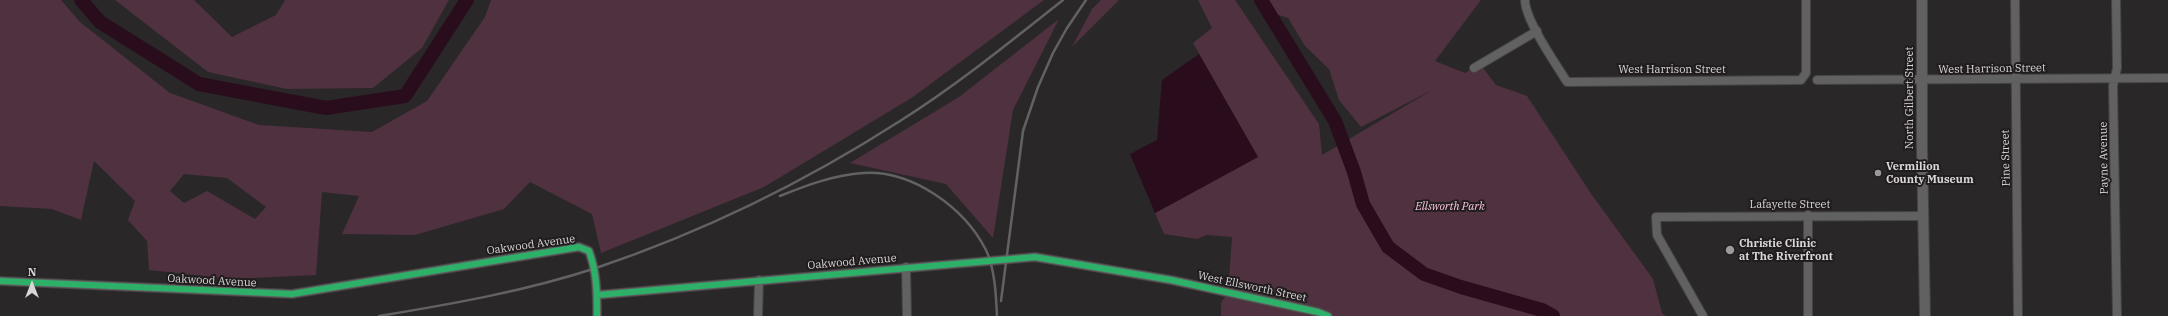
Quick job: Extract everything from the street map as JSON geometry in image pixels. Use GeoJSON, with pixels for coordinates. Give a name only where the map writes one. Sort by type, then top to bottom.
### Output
{"type":"FeatureCollection","features":[{"type":"Feature","properties":{"kind":"main road","name":"North Gilbert Street"},"geometry":{"type":"LineString","coordinates":[[1922,0],[1925,316]]}},
{"type":"Feature","properties":{"kind":"street"},"geometry":{"type":"LineString","coordinates":[[1474,68],[1537,31],[1525,7],[1525,0]]}},
{"type":"Feature","properties":{"kind":"street","name":"West Harrison Street"},"geometry":{"type":"LineString","coordinates":[[1537,31],[1567,82],[1801,80],[1806,73],[1806,0]]}},
{"type":"Feature","properties":{"kind":"street","name":"Pine Street"},"geometry":{"type":"LineString","coordinates":[[2015,0],[2018,316]]}},
{"type":"Feature","properties":{"kind":"street","name":"Payne Avenue"},"geometry":{"type":"LineString","coordinates":[[2116,0],[2117,68],[2113,86],[2117,316]]}},
{"type":"Feature","properties":{"kind":"street","name":"West Harrison Street"},"geometry":{"type":"LineString","coordinates":[[1817,80],[2168,78]]}},
{"type":"Feature","properties":{"kind":"street"},"geometry":{"type":"LineString","coordinates":[[1808,215],[1808,316]]}},
{"type":"Feature","properties":{"kind":"street","name":"Lafayette Street"},"geometry":{"type":"LineString","coordinates":[[1702,316],[1657,235],[1656,217],[1808,215],[1924,216]]}},
{"type":"Feature","properties":{"kind":"street","name":"Oakwood Avenue"},"geometry":{"type":"LineString","coordinates":[[0,281],[292,294],[579,247],[590,251],[595,268],[597,295],[1035,257],[1171,280]]}},
{"type":"Feature","properties":{"kind":"street"},"geometry":{"type":"LineString","coordinates":[[906,267],[907,316]]}},
{"type":"Feature","properties":{"kind":"street"},"geometry":{"type":"LineString","coordinates":[[758,280],[758,316]]}},
{"type":"Feature","properties":{"kind":"street","name":"West Ellsworth Street"},"geometry":{"type":"LineString","coordinates":[[1171,280],[1318,312],[1328,316]]}},
{"type":"Feature","properties":{"kind":"street"},"geometry":{"type":"LineString","coordinates":[[597,295],[597,316]]}},
{"type":"Feature","properties":{"kind":"green space"},"geometry":{"type":"Polygon","coordinates":[[[0,0],[61,0],[80,22],[170,93],[259,125],[372,132],[427,101],[485,17],[491,0],[1044,0],[913,97],[764,187],[601,253],[592,214],[530,182],[504,209],[415,235],[342,234],[359,196],[322,192],[316,275],[232,279],[149,270],[147,241],[128,220],[135,201],[94,161],[81,220],[52,209],[0,206],[0,0]],[[184,174],[170,191],[184,203],[207,191],[255,219],[266,207],[227,178],[184,174]]]}},
{"type":"Feature","properties":{"kind":"green space"},"geometry":{"type":"Polygon","coordinates":[[[115,0],[194,0],[232,37],[276,15],[285,0],[449,0],[422,48],[373,88],[287,89],[208,72],[115,0]]]}},
{"type":"Feature","properties":{"kind":"green space"},"geometry":{"type":"Polygon","coordinates":[[[1101,0],[1119,0],[1072,47],[1092,9],[1101,0]]]}},
{"type":"Feature","properties":{"kind":"green space","name":"Ellsworth Park"},"geometry":{"type":"Polygon","coordinates":[[[1198,0],[1235,0],[1319,124],[1322,155],[1434,89],[1361,127],[1339,100],[1329,69],[1305,46],[1288,18],[1264,10],[1265,0],[1481,0],[1435,61],[1465,73],[1480,64],[1496,85],[1527,96],[1592,195],[1653,279],[1662,313],[1666,316],[1221,316],[1221,303],[1228,292],[1232,237],[1207,235],[1197,239],[1164,234],[1155,213],[1258,157],[1193,43],[1212,28],[1198,0]]]}},
{"type":"Feature","properties":{"kind":"green space"},"geometry":{"type":"Polygon","coordinates":[[[1059,19],[1013,110],[993,238],[946,184],[850,163],[959,97],[1059,19]]]}},
{"type":"Feature","properties":{"kind":"shaded area"},"geometry":{"type":"Polygon","coordinates":[[[1199,54],[1258,157],[1155,213],[1130,154],[1157,140],[1162,80],[1199,54]]]}},
{"type":"Feature","properties":{"kind":"waterway"},"geometry":{"type":"LineString","coordinates":[[81,0],[100,22],[199,84],[326,108],[405,96],[467,0]]}},
{"type":"Feature","properties":{"kind":"waterway"},"geometry":{"type":"LineString","coordinates":[[1261,0],[1335,121],[1354,172],[1363,204],[1388,247],[1424,274],[1461,287],[1542,310],[1553,316]]}},
{"type":"Feature","properties":{"kind":"railway"},"geometry":{"type":"LineString","coordinates":[[379,316],[434,307],[543,284],[636,254],[714,222],[827,165],[900,121],[963,78],[1063,0]]}},
{"type":"Feature","properties":{"kind":"railway"},"geometry":{"type":"LineString","coordinates":[[1001,301],[1023,131],[1038,87],[1053,53],[1067,28],[1086,0]]}},
{"type":"Feature","properties":{"kind":"railway"},"geometry":{"type":"LineString","coordinates":[[780,196],[821,181],[863,173],[881,174],[900,178],[935,194],[964,219],[986,250],[993,274],[997,316]]}},
{"type":"Feature","properties":{"kind":"cycle path"},"geometry":{"type":"LineString","coordinates":[[0,281],[292,294],[579,247],[589,251],[592,259],[596,283],[597,316]]}},
{"type":"Feature","properties":{"kind":"cycle path"},"geometry":{"type":"LineString","coordinates":[[597,295],[1035,257],[1171,280],[1318,312],[1328,316]]}},
{"type":"Feature","properties":{"kind":"place","name":"Vermilion County Museum"},"geometry":{"type":"Point","coordinates":[1878,173]}},
{"type":"Feature","properties":{"kind":"place","name":"Christie Clinic at The Riverfront"},"geometry":{"type":"Point","coordinates":[1730,250]}}]}
